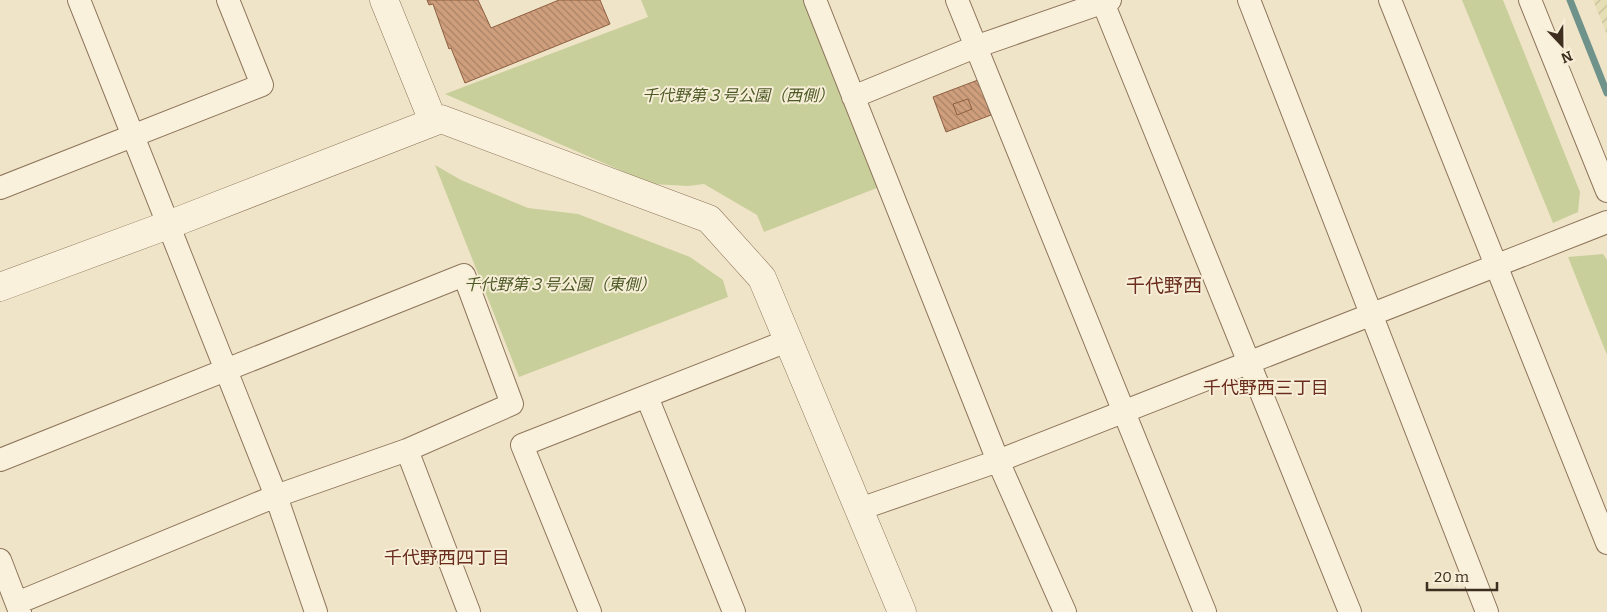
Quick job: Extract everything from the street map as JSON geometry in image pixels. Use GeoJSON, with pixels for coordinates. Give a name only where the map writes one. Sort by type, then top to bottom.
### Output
{"type":"FeatureCollection","features":[{"type":"Feature","properties":{"kind":"street"},"geometry":{"type":"LineString","coordinates":[[79,0],[227,369],[276,496],[316,612]]}},
{"type":"Feature","properties":{"kind":"street"},"geometry":{"type":"LineString","coordinates":[[0,188],[262,85],[228,0]]}},
{"type":"Feature","properties":{"kind":"street"},"geometry":{"type":"LineString","coordinates":[[384,0],[433,121]]}},
{"type":"Feature","properties":{"kind":"street"},"geometry":{"type":"LineString","coordinates":[[815,0],[998,461],[1065,612]]}},
{"type":"Feature","properties":{"kind":"street"},"geometry":{"type":"LineString","coordinates":[[957,0],[1123,413],[1206,612]]}},
{"type":"Feature","properties":{"kind":"street"},"geometry":{"type":"LineString","coordinates":[[1250,0],[1488,612]]}},
{"type":"Feature","properties":{"kind":"street"},"geometry":{"type":"LineString","coordinates":[[1390,0],[1607,543]]}},
{"type":"Feature","properties":{"kind":"street"},"geometry":{"type":"LineString","coordinates":[[1530,0],[1607,191]]}},
{"type":"Feature","properties":{"kind":"street"},"geometry":{"type":"LineString","coordinates":[[853,97],[975,47],[1105,1],[1350,612]]}},
{"type":"Feature","properties":{"kind":"street"},"geometry":{"type":"LineString","coordinates":[[0,288],[168,225],[441,118],[709,219],[762,278],[902,612]]}},
{"type":"Feature","properties":{"kind":"street"},"geometry":{"type":"LineString","coordinates":[[860,509],[998,461],[1123,413],[1607,222]]}},
{"type":"Feature","properties":{"kind":"street"},"geometry":{"type":"LineString","coordinates":[[0,460],[464,275],[512,404],[408,450],[276,496],[19,607],[0,560]]}},
{"type":"Feature","properties":{"kind":"street"},"geometry":{"type":"LineString","coordinates":[[590,612],[522,445],[787,341]]}},
{"type":"Feature","properties":{"kind":"street"},"geometry":{"type":"LineString","coordinates":[[647,397],[734,612]]}},
{"type":"Feature","properties":{"kind":"street"},"geometry":{"type":"LineString","coordinates":[[408,450],[469,612]]}},
{"type":"Feature","properties":{"kind":"shaded area"},"geometry":{"type":"Polygon","coordinates":[[[1593,0],[1607,0],[1607,35],[1593,0]]]}},
{"type":"Feature","properties":{"kind":"green space","name":"千代野第３号公園（西側）"},"geometry":{"type":"Polygon","coordinates":[[[641,0],[805,0],[882,186],[764,232],[757,215],[704,184],[688,186],[652,184],[445,94],[648,17],[641,0]]]}},
{"type":"Feature","properties":{"kind":"green space"},"geometry":{"type":"Polygon","coordinates":[[[1462,0],[1503,0],[1580,192],[1578,212],[1553,223],[1462,0]]]}},
{"type":"Feature","properties":{"kind":"green space","name":"千代野第３号公園（東側）"},"geometry":{"type":"Polygon","coordinates":[[[435,165],[461,180],[528,208],[578,214],[690,257],[723,280],[728,297],[519,377],[435,165]]]}},
{"type":"Feature","properties":{"kind":"green space"},"geometry":{"type":"Polygon","coordinates":[[[1603,254],[1607,260],[1607,355],[1568,257],[1603,254]]]}},
{"type":"Feature","properties":{"kind":"building"},"geometry":{"type":"Polygon","coordinates":[[[427,0],[478,0],[491,28],[559,0],[600,0],[610,24],[465,83],[451,48],[449,49],[433,4],[429,5],[427,0]]]}},
{"type":"Feature","properties":{"kind":"building"},"geometry":{"type":"Polygon","coordinates":[[[978,80],[991,115],[946,132],[933,97],[978,80]]]}},
{"type":"Feature","properties":{"kind":"building"},"geometry":{"type":"Polygon","coordinates":[[[968,99],[972,109],[957,115],[953,104],[968,99]]]}},
{"type":"Feature","properties":{"kind":"waterway"},"geometry":{"type":"LineString","coordinates":[[1570,0],[1607,93]]}},
{"type":"Feature","properties":{"kind":"district","name":"千代野西"},"geometry":{"type":"Point","coordinates":[1164,285]}},
{"type":"Feature","properties":{"kind":"district","name":"千代野西三丁目"},"geometry":{"type":"Point","coordinates":[1266,388]}},
{"type":"Feature","properties":{"kind":"district","name":"千代野西四丁目"},"geometry":{"type":"Point","coordinates":[447,558]}}]}
